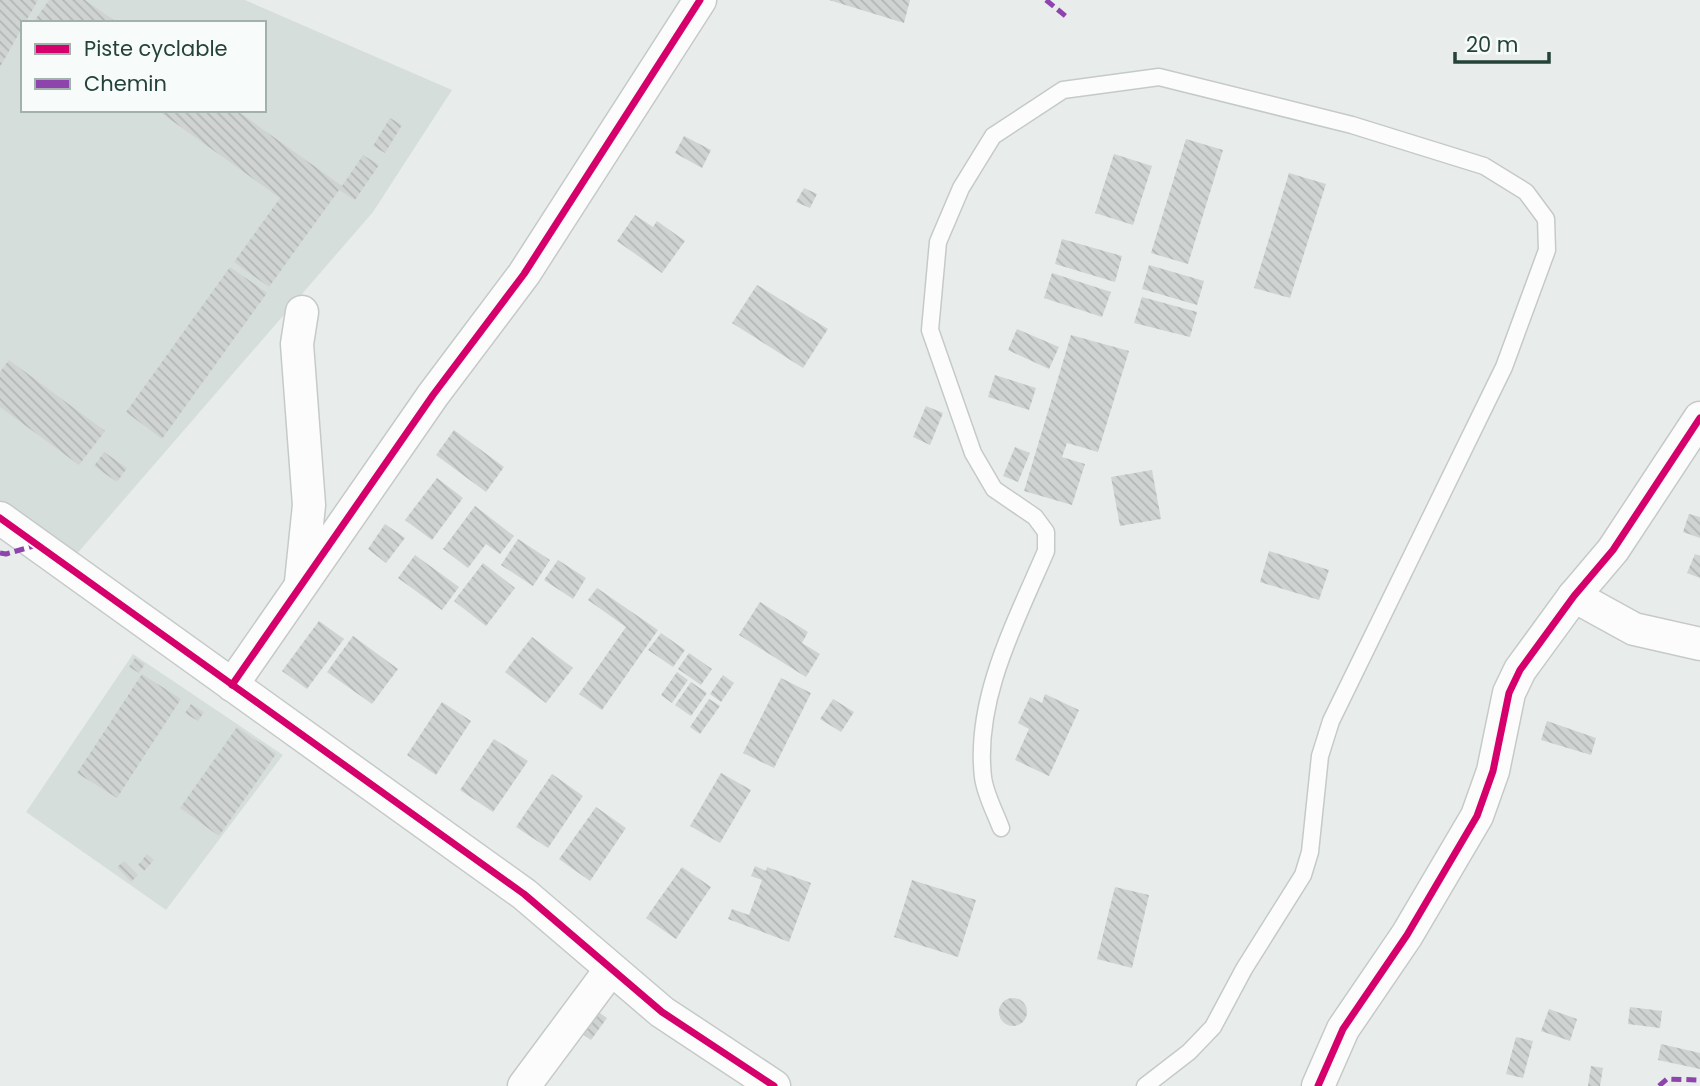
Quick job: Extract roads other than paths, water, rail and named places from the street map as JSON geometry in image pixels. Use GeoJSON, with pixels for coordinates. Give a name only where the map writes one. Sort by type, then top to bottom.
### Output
{"type":"FeatureCollection","features":[{"type":"Feature","properties":{"kind":"street"},"geometry":{"type":"LineString","coordinates":[[232,685],[433,395],[524,274],[700,0]]}},
{"type":"Feature","properties":{"kind":"street"},"geometry":{"type":"LineString","coordinates":[[300,587],[309,505],[297,344],[302,312]]}},
{"type":"Feature","properties":{"kind":"street"},"geometry":{"type":"LineString","coordinates":[[1318,1086],[1343,1029],[1407,935],[1477,816],[1493,771],[1510,693],[1520,670],[1574,596],[1620,540],[1700,418]]}},
{"type":"Feature","properties":{"kind":"street"},"geometry":{"type":"LineString","coordinates":[[0,518],[524,894],[662,1012],[774,1086]]}},
{"type":"Feature","properties":{"kind":"street"},"geometry":{"type":"LineString","coordinates":[[1574,596],[1634,628],[1700,644]]}},
{"type":"Feature","properties":{"kind":"street"},"geometry":{"type":"LineString","coordinates":[[524,1086],[611,969]]}},
{"type":"Feature","properties":{"kind":"lane"},"geometry":{"type":"LineString","coordinates":[[1001,828],[983,779],[982,731],[988,698],[1046,551],[1046,532],[1035,517],[994,489],[973,453],[930,330],[938,242],[961,187],[993,136],[1063,90],[1159,77],[1352,125],[1484,166],[1526,192],[1546,219],[1547,250],[1504,366],[1331,721],[1320,756],[1310,852],[1303,875],[1244,969],[1213,1027],[1189,1052],[1145,1086]]}}]}
